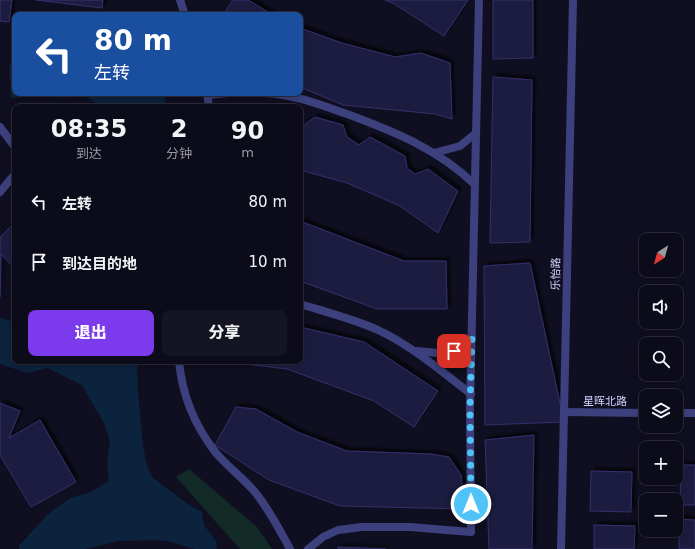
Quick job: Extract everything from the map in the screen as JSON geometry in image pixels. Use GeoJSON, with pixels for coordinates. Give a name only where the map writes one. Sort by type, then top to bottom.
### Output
{"type":"FeatureCollection","features":[{"type":"Feature","properties":{"kind":"street"},"geometry":{"type":"LineString","coordinates":[[180,0],[184,12]]}},
{"type":"Feature","properties":{"kind":"street"},"geometry":{"type":"LineString","coordinates":[[308,549],[323,537],[338,530],[362,527],[410,527],[471,532],[474,184],[479,0]]}},
{"type":"Feature","properties":{"kind":"street","name":"乐怡路"},"geometry":{"type":"LineString","coordinates":[[561,549],[573,0]]}},
{"type":"Feature","properties":{"kind":"street"},"geometry":{"type":"LineString","coordinates":[[286,96],[314,102],[379,126],[406,138],[434,153],[460,170],[474,184]]}},
{"type":"Feature","properties":{"kind":"street"},"geometry":{"type":"LineString","coordinates":[[0,127],[12,142]]}},
{"type":"Feature","properties":{"kind":"street"},"geometry":{"type":"LineString","coordinates":[[434,153],[460,146],[476,132]]}},
{"type":"Feature","properties":{"kind":"street"},"geometry":{"type":"LineString","coordinates":[[0,192],[12,178]]}},
{"type":"Feature","properties":{"kind":"street"},"geometry":{"type":"LineString","coordinates":[[303,305],[378,330],[401,342],[471,394]]}},
{"type":"Feature","properties":{"kind":"street"},"geometry":{"type":"LineString","coordinates":[[414,351],[438,353],[454,351],[472,337]]}},
{"type":"Feature","properties":{"kind":"street"},"geometry":{"type":"LineString","coordinates":[[180,364],[181,377],[186,399],[193,417],[217,454],[255,492],[270,512],[290,549]]}},
{"type":"Feature","properties":{"kind":"street","name":"星晖北路"},"geometry":{"type":"LineString","coordinates":[[564,412],[639,413]]}},
{"type":"Feature","properties":{"kind":"street"},"geometry":{"type":"LineString","coordinates":[[683,413],[695,413]]}},
{"type":"Feature","properties":{"kind":"green space"},"geometry":{"type":"Polygon","coordinates":[[[189,469],[257,527],[272,549],[240,549],[176,477],[189,469]]]}},
{"type":"Feature","properties":{"kind":"water"},"geometry":{"type":"Polygon","coordinates":[[[12,60],[12,96],[36,96],[11,98],[9,65],[12,60]]]}},
{"type":"Feature","properties":{"kind":"water"},"geometry":{"type":"Polygon","coordinates":[[[54,96],[71,96],[64,98],[54,96]]]}},
{"type":"Feature","properties":{"kind":"water"},"geometry":{"type":"Polygon","coordinates":[[[86,96],[164,96],[166,104],[98,104],[86,96]]]}},
{"type":"Feature","properties":{"kind":"water"},"geometry":{"type":"Polygon","coordinates":[[[0,318],[12,321],[12,364],[137,364],[143,447],[147,465],[153,478],[189,505],[202,512],[204,525],[216,541],[217,549],[194,549],[172,542],[156,540],[118,541],[85,549],[19,549],[19,546],[47,515],[70,498],[91,492],[109,481],[107,465],[110,442],[105,425],[82,385],[48,368],[27,373],[0,364],[0,318]]]}},
{"type":"Feature","properties":{"kind":"building"},"geometry":{"type":"Polygon","coordinates":[[[0,0],[12,0],[9,22],[0,21],[0,0]]]}},
{"type":"Feature","properties":{"kind":"building"},"geometry":{"type":"Polygon","coordinates":[[[36,0],[103,0],[102,8],[36,0]]]}},
{"type":"Feature","properties":{"kind":"building"},"geometry":{"type":"Polygon","coordinates":[[[233,0],[248,0],[268,12],[225,12],[233,0]]]}},
{"type":"Feature","properties":{"kind":"building"},"geometry":{"type":"Polygon","coordinates":[[[385,0],[468,0],[444,36],[393,3],[385,0]]]}},
{"type":"Feature","properties":{"kind":"building"},"geometry":{"type":"Polygon","coordinates":[[[493,0],[533,0],[533,58],[493,59],[493,0]]]}},
{"type":"Feature","properties":{"kind":"building"},"geometry":{"type":"Polygon","coordinates":[[[303,29],[342,43],[395,57],[421,53],[450,63],[452,119],[435,114],[343,105],[303,88],[303,29]]]}},
{"type":"Feature","properties":{"kind":"building"},"geometry":{"type":"Polygon","coordinates":[[[493,77],[532,80],[530,242],[490,243],[493,77]]]}},
{"type":"Feature","properties":{"kind":"building"},"geometry":{"type":"Polygon","coordinates":[[[315,117],[343,125],[347,137],[359,145],[370,137],[405,156],[407,168],[415,174],[428,169],[458,191],[438,233],[400,206],[347,183],[303,171],[304,125],[315,117]]]}},
{"type":"Feature","properties":{"kind":"building"},"geometry":{"type":"Polygon","coordinates":[[[303,222],[404,261],[446,261],[447,309],[377,309],[303,282],[303,222]]]}},
{"type":"Feature","properties":{"kind":"building"},"geometry":{"type":"Polygon","coordinates":[[[12,225],[12,266],[1,254],[0,297],[0,237],[12,225]]]}},
{"type":"Feature","properties":{"kind":"building"},"geometry":{"type":"Polygon","coordinates":[[[530,263],[564,422],[485,425],[484,266],[530,263]]]}},
{"type":"Feature","properties":{"kind":"building"},"geometry":{"type":"Polygon","coordinates":[[[303,328],[364,342],[438,391],[414,427],[374,401],[287,369],[245,364],[303,364],[303,328]]]}},
{"type":"Feature","properties":{"kind":"building"},"geometry":{"type":"Polygon","coordinates":[[[0,403],[20,411],[9,438],[40,420],[76,482],[31,507],[0,455],[0,403]]]}},
{"type":"Feature","properties":{"kind":"building"},"geometry":{"type":"Polygon","coordinates":[[[236,407],[256,409],[297,432],[347,451],[431,454],[449,457],[461,475],[464,509],[340,506],[269,480],[215,445],[236,407]]]}},
{"type":"Feature","properties":{"kind":"building"},"geometry":{"type":"Polygon","coordinates":[[[534,435],[532,549],[489,549],[485,440],[534,435]]]}},
{"type":"Feature","properties":{"kind":"building"},"geometry":{"type":"Polygon","coordinates":[[[683,465],[695,465],[695,505],[683,505],[683,493],[680,493],[680,485],[683,485],[683,465]]]}},
{"type":"Feature","properties":{"kind":"building"},"geometry":{"type":"Polygon","coordinates":[[[591,471],[632,472],[631,512],[590,511],[591,471]]]}},
{"type":"Feature","properties":{"kind":"building"},"geometry":{"type":"Polygon","coordinates":[[[683,519],[695,520],[695,549],[679,549],[679,537],[683,537],[683,519]]]}},
{"type":"Feature","properties":{"kind":"building"},"geometry":{"type":"Polygon","coordinates":[[[594,525],[635,526],[634,549],[594,549],[594,525]]]}},
{"type":"Feature","properties":{"kind":"building"},"geometry":{"type":"Polygon","coordinates":[[[338,547],[386,549],[338,549],[338,547]]]}},
{"type":"Feature","properties":{"kind":"route"},"geometry":{"type":"LineString","coordinates":[[454,351],[472,337],[470,408],[471,504]]}}]}
